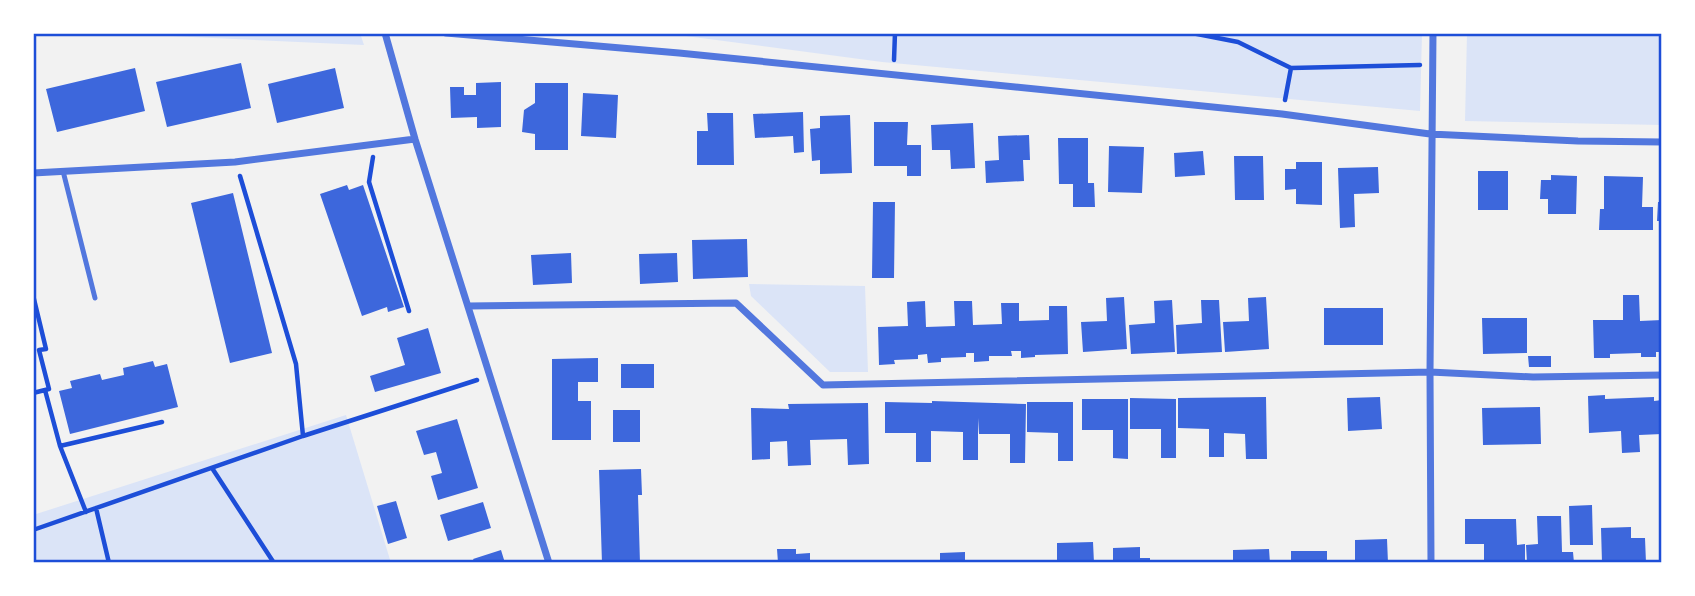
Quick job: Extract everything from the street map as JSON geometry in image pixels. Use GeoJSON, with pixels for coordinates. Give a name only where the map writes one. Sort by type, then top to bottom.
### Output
{"type":"FeatureCollection","features":[{"type":"Feature","properties":{"kind":"street"},"geometry":{"type":"LineString","coordinates":[[385,33],[415,139],[549,563]]}},
{"type":"Feature","properties":{"kind":"street"},"geometry":{"type":"LineString","coordinates":[[446,33],[1282,114],[1430,134],[1662,142]]}},
{"type":"Feature","properties":{"kind":"street"},"geometry":{"type":"LineString","coordinates":[[1432,563],[1430,134],[1433,33]]}},
{"type":"Feature","properties":{"kind":"street"},"geometry":{"type":"LineString","coordinates":[[33,173],[235,162],[415,139]]}},
{"type":"Feature","properties":{"kind":"street"},"geometry":{"type":"LineString","coordinates":[[468,306],[736,303],[823,385],[1430,372],[1533,377],[1662,375]]}},
{"type":"Feature","properties":{"kind":"lane"},"geometry":{"type":"LineString","coordinates":[[63,171],[95,298]]}},
{"type":"Feature","properties":{"kind":"path"},"geometry":{"type":"LineString","coordinates":[[892,75],[895,33]]}},
{"type":"Feature","properties":{"kind":"path"},"geometry":{"type":"LineString","coordinates":[[1192,33],[1238,42],[1291,68],[1432,65]]}},
{"type":"Feature","properties":{"kind":"path"},"geometry":{"type":"LineString","coordinates":[[1282,114],[1291,68]]}},
{"type":"Feature","properties":{"kind":"path"},"geometry":{"type":"LineString","coordinates":[[375,144],[369,182],[409,310]]}},
{"type":"Feature","properties":{"kind":"path"},"geometry":{"type":"LineString","coordinates":[[235,162],[296,364],[303,436]]}},
{"type":"Feature","properties":{"kind":"path"},"geometry":{"type":"LineString","coordinates":[[33,295],[46,349],[39,351],[49,389],[33,393]]}},
{"type":"Feature","properties":{"kind":"path"},"geometry":{"type":"LineString","coordinates":[[33,530],[303,436],[490,376]]}},
{"type":"Feature","properties":{"kind":"path"},"geometry":{"type":"LineString","coordinates":[[45,390],[60,446],[86,512]]}},
{"type":"Feature","properties":{"kind":"path"},"geometry":{"type":"LineString","coordinates":[[60,446],[162,422]]}},
{"type":"Feature","properties":{"kind":"path"},"geometry":{"type":"LineString","coordinates":[[212,468],[274,563]]}},
{"type":"Feature","properties":{"kind":"path"},"geometry":{"type":"LineString","coordinates":[[96,508],[109,563]]}},
{"type":"Feature","properties":{"kind":"shaded area"},"geometry":{"type":"Polygon","coordinates":[[[106,33],[360,33],[364,45],[106,33]]]}},
{"type":"Feature","properties":{"kind":"shaded area"},"geometry":{"type":"Polygon","coordinates":[[[663,33],[1422,33],[1420,111],[882,62],[663,33]]]}},
{"type":"Feature","properties":{"kind":"shaded area"},"geometry":{"type":"Polygon","coordinates":[[[1467,33],[1662,33],[1662,125],[1465,121],[1467,33]]]}},
{"type":"Feature","properties":{"kind":"shaded area"},"geometry":{"type":"Polygon","coordinates":[[[749,284],[865,286],[868,372],[830,372],[751,296],[749,284]]]}},
{"type":"Feature","properties":{"kind":"shaded area"},"geometry":{"type":"Polygon","coordinates":[[[346,415],[391,563],[33,563],[33,515],[346,415]]]}},
{"type":"Feature","properties":{"kind":"building"},"geometry":{"type":"Polygon","coordinates":[[[241,63],[251,108],[167,127],[156,82],[241,63]]]}},
{"type":"Feature","properties":{"kind":"building"},"geometry":{"type":"Polygon","coordinates":[[[135,68],[145,111],[57,132],[46,89],[135,68]]]}},
{"type":"Feature","properties":{"kind":"building"},"geometry":{"type":"Polygon","coordinates":[[[335,68],[344,108],[277,123],[268,84],[335,68]]]}},
{"type":"Feature","properties":{"kind":"building"},"geometry":{"type":"Polygon","coordinates":[[[501,82],[501,127],[477,128],[477,117],[451,118],[450,87],[464,87],[464,95],[476,95],[476,83],[501,82]]]}},
{"type":"Feature","properties":{"kind":"building"},"geometry":{"type":"Polygon","coordinates":[[[535,83],[568,83],[568,150],[535,150],[535,134],[522,132],[524,110],[535,103],[535,83]]]}},
{"type":"Feature","properties":{"kind":"building"},"geometry":{"type":"Polygon","coordinates":[[[583,93],[618,95],[616,138],[581,136],[583,93]]]}},
{"type":"Feature","properties":{"kind":"building"},"geometry":{"type":"Polygon","coordinates":[[[803,112],[804,152],[794,153],[793,136],[755,138],[753,114],[803,112]]]}},
{"type":"Feature","properties":{"kind":"building"},"geometry":{"type":"Polygon","coordinates":[[[707,113],[733,113],[734,165],[697,165],[697,131],[708,131],[707,113]]]}},
{"type":"Feature","properties":{"kind":"building"},"geometry":{"type":"Polygon","coordinates":[[[850,115],[852,173],[820,174],[820,160],[812,161],[810,129],[820,128],[820,116],[850,115]]]}},
{"type":"Feature","properties":{"kind":"building"},"geometry":{"type":"Polygon","coordinates":[[[874,122],[908,122],[907,145],[921,145],[921,176],[907,176],[907,166],[874,166],[874,122]]]}},
{"type":"Feature","properties":{"kind":"building"},"geometry":{"type":"Polygon","coordinates":[[[973,123],[975,168],[951,169],[950,150],[932,150],[931,125],[973,123]]]}},
{"type":"Feature","properties":{"kind":"building"},"geometry":{"type":"Polygon","coordinates":[[[1029,135],[1030,160],[1023,160],[1024,181],[986,183],[985,161],[999,160],[998,136],[1029,135]]]}},
{"type":"Feature","properties":{"kind":"building"},"geometry":{"type":"Polygon","coordinates":[[[1058,138],[1088,138],[1088,183],[1094,183],[1095,207],[1073,207],[1073,184],[1059,184],[1058,138]]]}},
{"type":"Feature","properties":{"kind":"building"},"geometry":{"type":"Polygon","coordinates":[[[1109,146],[1144,147],[1142,193],[1108,192],[1109,146]]]}},
{"type":"Feature","properties":{"kind":"building"},"geometry":{"type":"Polygon","coordinates":[[[1203,151],[1205,175],[1175,177],[1174,153],[1203,151]]]}},
{"type":"Feature","properties":{"kind":"building"},"geometry":{"type":"Polygon","coordinates":[[[1234,156],[1263,156],[1264,200],[1235,200],[1234,156]]]}},
{"type":"Feature","properties":{"kind":"building"},"geometry":{"type":"Polygon","coordinates":[[[1296,162],[1322,162],[1322,205],[1296,204],[1296,189],[1285,190],[1285,169],[1296,169],[1296,162]]]}},
{"type":"Feature","properties":{"kind":"building"},"geometry":{"type":"Polygon","coordinates":[[[1378,167],[1379,193],[1354,194],[1355,227],[1340,228],[1338,168],[1378,167]]]}},
{"type":"Feature","properties":{"kind":"building"},"geometry":{"type":"Polygon","coordinates":[[[1478,171],[1508,171],[1508,210],[1478,210],[1478,171]]]}},
{"type":"Feature","properties":{"kind":"building"},"geometry":{"type":"Polygon","coordinates":[[[1551,175],[1577,176],[1576,214],[1548,214],[1548,199],[1540,199],[1541,180],[1551,180],[1551,175]]]}},
{"type":"Feature","properties":{"kind":"building"},"geometry":{"type":"Polygon","coordinates":[[[1604,176],[1643,177],[1642,207],[1653,207],[1653,230],[1599,230],[1600,209],[1604,209],[1604,176]]]}},
{"type":"Feature","properties":{"kind":"building"},"geometry":{"type":"Polygon","coordinates":[[[347,185],[349,190],[363,185],[404,307],[388,312],[387,307],[362,316],[320,194],[347,185]]]}},
{"type":"Feature","properties":{"kind":"building"},"geometry":{"type":"Polygon","coordinates":[[[233,193],[272,353],[230,363],[191,203],[233,193]]]}},
{"type":"Feature","properties":{"kind":"building"},"geometry":{"type":"Polygon","coordinates":[[[873,202],[895,202],[894,278],[872,278],[873,202]]]}},
{"type":"Feature","properties":{"kind":"building"},"geometry":{"type":"Polygon","coordinates":[[[1658,202],[1662,202],[1662,221],[1657,221],[1658,202]]]}},
{"type":"Feature","properties":{"kind":"building"},"geometry":{"type":"Polygon","coordinates":[[[747,239],[748,277],[693,279],[692,240],[747,239]]]}},
{"type":"Feature","properties":{"kind":"building"},"geometry":{"type":"Polygon","coordinates":[[[571,253],[572,283],[533,285],[531,255],[571,253]]]}},
{"type":"Feature","properties":{"kind":"building"},"geometry":{"type":"Polygon","coordinates":[[[677,253],[678,282],[640,284],[639,254],[677,253]]]}},
{"type":"Feature","properties":{"kind":"building"},"geometry":{"type":"Polygon","coordinates":[[[1623,295],[1639,295],[1640,321],[1662,320],[1662,352],[1656,352],[1656,357],[1641,357],[1641,353],[1610,354],[1610,358],[1594,358],[1593,320],[1623,320],[1623,295]]]}},
{"type":"Feature","properties":{"kind":"building"},"geometry":{"type":"Polygon","coordinates":[[[1124,297],[1127,349],[1083,352],[1081,322],[1107,321],[1106,298],[1124,297]]]}},
{"type":"Feature","properties":{"kind":"building"},"geometry":{"type":"Polygon","coordinates":[[[1266,297],[1269,349],[1225,352],[1223,322],[1249,321],[1248,298],[1266,297]]]}},
{"type":"Feature","properties":{"kind":"building"},"geometry":{"type":"Polygon","coordinates":[[[1172,300],[1175,352],[1131,354],[1129,325],[1155,323],[1154,301],[1172,300]]]}},
{"type":"Feature","properties":{"kind":"building"},"geometry":{"type":"Polygon","coordinates":[[[1201,300],[1219,300],[1222,352],[1177,354],[1176,325],[1202,323],[1201,300]]]}},
{"type":"Feature","properties":{"kind":"building"},"geometry":{"type":"Polygon","coordinates":[[[925,301],[926,327],[955,326],[954,301],[972,301],[973,325],[1002,324],[1001,303],[1019,303],[1019,321],[1049,320],[1049,306],[1067,306],[1068,354],[1021,358],[1021,351],[1011,351],[1012,356],[989,356],[989,361],[974,362],[974,353],[966,353],[966,357],[941,358],[941,362],[928,363],[927,354],[918,355],[918,359],[894,360],[895,364],[879,365],[878,327],[908,326],[907,302],[925,301]]]}},
{"type":"Feature","properties":{"kind":"building"},"geometry":{"type":"Polygon","coordinates":[[[1324,308],[1383,308],[1383,345],[1324,345],[1324,308]]]}},
{"type":"Feature","properties":{"kind":"building"},"geometry":{"type":"Polygon","coordinates":[[[1482,318],[1527,318],[1527,353],[1483,354],[1482,318]]]}},
{"type":"Feature","properties":{"kind":"building"},"geometry":{"type":"Polygon","coordinates":[[[428,328],[441,373],[375,392],[370,376],[405,365],[397,338],[428,328]]]}},
{"type":"Feature","properties":{"kind":"building"},"geometry":{"type":"Polygon","coordinates":[[[1528,356],[1551,356],[1551,367],[1529,367],[1528,356]]]}},
{"type":"Feature","properties":{"kind":"building"},"geometry":{"type":"Polygon","coordinates":[[[598,358],[598,382],[578,382],[578,401],[591,401],[591,440],[552,440],[552,359],[598,358]]]}},
{"type":"Feature","properties":{"kind":"building"},"geometry":{"type":"Polygon","coordinates":[[[153,361],[155,367],[167,364],[178,407],[70,434],[59,391],[72,388],[70,381],[100,374],[102,380],[124,375],[123,368],[153,361]]]}},
{"type":"Feature","properties":{"kind":"building"},"geometry":{"type":"Polygon","coordinates":[[[621,364],[654,364],[654,388],[621,388],[621,364]]]}},
{"type":"Feature","properties":{"kind":"building"},"geometry":{"type":"Polygon","coordinates":[[[1605,395],[1605,399],[1654,397],[1654,401],[1662,400],[1662,434],[1639,435],[1640,452],[1622,453],[1621,431],[1589,433],[1588,396],[1605,395]]]}},
{"type":"Feature","properties":{"kind":"building"},"geometry":{"type":"Polygon","coordinates":[[[1266,397],[1267,459],[1246,459],[1245,434],[1224,433],[1224,457],[1209,457],[1209,429],[1178,428],[1178,398],[1266,397]]]}},
{"type":"Feature","properties":{"kind":"building"},"geometry":{"type":"Polygon","coordinates":[[[1380,397],[1382,429],[1348,431],[1347,398],[1380,397]]]}},
{"type":"Feature","properties":{"kind":"building"},"geometry":{"type":"Polygon","coordinates":[[[1130,398],[1176,399],[1176,458],[1161,458],[1161,429],[1130,429],[1130,398]]]}},
{"type":"Feature","properties":{"kind":"building"},"geometry":{"type":"Polygon","coordinates":[[[1082,399],[1128,399],[1128,459],[1113,458],[1113,430],[1082,430],[1082,399]]]}},
{"type":"Feature","properties":{"kind":"building"},"geometry":{"type":"Polygon","coordinates":[[[885,402],[1026,404],[1025,463],[1010,463],[1010,434],[979,434],[978,418],[978,460],[963,460],[963,432],[931,431],[931,462],[916,462],[916,433],[885,433],[885,402]]]}},
{"type":"Feature","properties":{"kind":"building"},"geometry":{"type":"Polygon","coordinates":[[[1027,402],[1073,402],[1073,461],[1058,461],[1058,433],[1027,432],[1027,402]]]}},
{"type":"Feature","properties":{"kind":"building"},"geometry":{"type":"Polygon","coordinates":[[[868,403],[869,464],[848,465],[847,439],[810,440],[811,465],[788,466],[787,441],[770,442],[770,459],[752,460],[751,408],[789,409],[788,404],[868,403]]]}},
{"type":"Feature","properties":{"kind":"building"},"geometry":{"type":"Polygon","coordinates":[[[1540,407],[1541,444],[1483,445],[1482,408],[1540,407]]]}},
{"type":"Feature","properties":{"kind":"building"},"geometry":{"type":"Polygon","coordinates":[[[613,410],[640,410],[640,442],[613,442],[613,410]]]}},
{"type":"Feature","properties":{"kind":"building"},"geometry":{"type":"Polygon","coordinates":[[[457,419],[478,488],[438,500],[431,476],[442,473],[436,452],[424,455],[416,431],[457,419]]]}},
{"type":"Feature","properties":{"kind":"building"},"geometry":{"type":"Polygon","coordinates":[[[641,469],[642,495],[638,495],[640,563],[602,563],[599,470],[641,469]]]}},
{"type":"Feature","properties":{"kind":"building"},"geometry":{"type":"Polygon","coordinates":[[[396,501],[407,538],[388,544],[377,506],[396,501]]]}},
{"type":"Feature","properties":{"kind":"building"},"geometry":{"type":"Polygon","coordinates":[[[483,502],[491,528],[448,541],[440,515],[483,502]]]}},
{"type":"Feature","properties":{"kind":"building"},"geometry":{"type":"Polygon","coordinates":[[[1592,505],[1593,545],[1570,545],[1569,506],[1592,505]]]}},
{"type":"Feature","properties":{"kind":"building"},"geometry":{"type":"Polygon","coordinates":[[[1537,516],[1561,516],[1562,552],[1573,552],[1574,563],[1527,563],[1526,545],[1538,544],[1537,516]]]}},
{"type":"Feature","properties":{"kind":"building"},"geometry":{"type":"Polygon","coordinates":[[[1465,519],[1516,519],[1517,545],[1525,544],[1525,563],[1484,563],[1484,544],[1465,544],[1465,519]]]}},
{"type":"Feature","properties":{"kind":"building"},"geometry":{"type":"Polygon","coordinates":[[[1631,527],[1631,538],[1645,538],[1646,563],[1602,563],[1601,528],[1631,527]]]}},
{"type":"Feature","properties":{"kind":"building"},"geometry":{"type":"Polygon","coordinates":[[[1387,539],[1388,563],[1355,563],[1355,540],[1387,539]]]}},
{"type":"Feature","properties":{"kind":"building"},"geometry":{"type":"Polygon","coordinates":[[[1093,542],[1094,563],[1057,563],[1057,543],[1093,542]]]}},
{"type":"Feature","properties":{"kind":"building"},"geometry":{"type":"Polygon","coordinates":[[[1140,547],[1140,558],[1150,558],[1150,563],[1113,563],[1113,548],[1140,547]]]}},
{"type":"Feature","properties":{"kind":"building"},"geometry":{"type":"Polygon","coordinates":[[[777,549],[796,549],[796,554],[810,553],[810,560],[835,560],[835,563],[778,563],[777,549]]]}},
{"type":"Feature","properties":{"kind":"building"},"geometry":{"type":"Polygon","coordinates":[[[1269,549],[1270,563],[1233,563],[1233,550],[1269,549]]]}},
{"type":"Feature","properties":{"kind":"building"},"geometry":{"type":"Polygon","coordinates":[[[501,550],[505,563],[475,563],[473,559],[501,550]]]}},
{"type":"Feature","properties":{"kind":"building"},"geometry":{"type":"Polygon","coordinates":[[[1291,551],[1327,551],[1327,563],[1291,563],[1291,551]]]}},
{"type":"Feature","properties":{"kind":"building"},"geometry":{"type":"Polygon","coordinates":[[[965,552],[965,563],[940,563],[940,553],[965,552]]]}}]}
